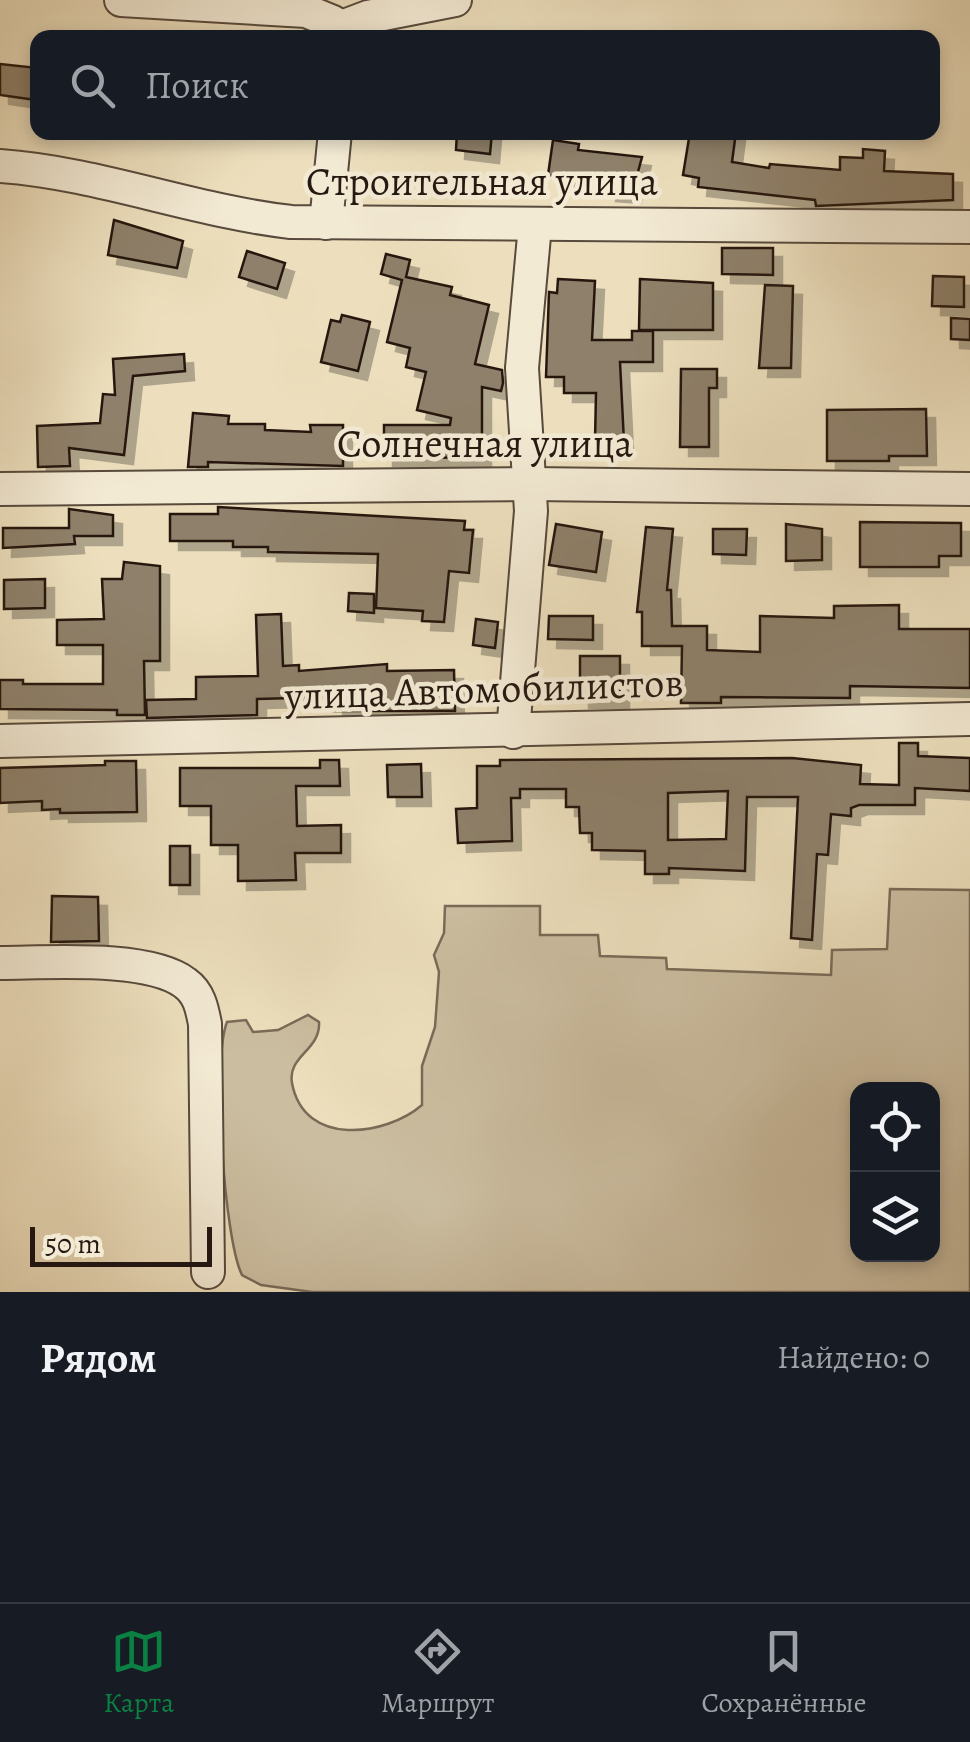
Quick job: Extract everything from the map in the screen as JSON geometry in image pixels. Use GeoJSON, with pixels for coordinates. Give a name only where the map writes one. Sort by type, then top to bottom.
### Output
{"type":"FeatureCollection","features":[{"type":"Feature","properties":{"kind":"street"},"geometry":{"type":"LineString","coordinates":[[121,0],[282,8],[322,16],[338,30]]}},
{"type":"Feature","properties":{"kind":"street"},"geometry":{"type":"LineString","coordinates":[[347,30],[368,17],[455,0]]}},
{"type":"Feature","properties":{"kind":"street"},"geometry":{"type":"LineString","coordinates":[[326,223],[334,140]]}},
{"type":"Feature","properties":{"kind":"street","name":"Строительная улица"},"geometry":{"type":"LineString","coordinates":[[0,166],[135,188],[250,218],[326,223],[970,226]]}},
{"type":"Feature","properties":{"kind":"street"},"geometry":{"type":"LineString","coordinates":[[514,732],[532,484],[522,368],[535,224]]}},
{"type":"Feature","properties":{"kind":"street","name":"Солнечная улица"},"geometry":{"type":"LineString","coordinates":[[0,489],[532,484],[970,489]]}},
{"type":"Feature","properties":{"kind":"street","name":"улица Автомобилистов"},"geometry":{"type":"LineString","coordinates":[[0,740],[514,732],[970,719]]}},
{"type":"Feature","properties":{"kind":"street"},"geometry":{"type":"LineString","coordinates":[[0,962],[153,970],[187,984],[196,994],[205,1024],[208,1272]]}},
{"type":"Feature","properties":{"kind":"shaded area"},"geometry":{"type":"Polygon","coordinates":[[[890,889],[970,890],[970,1292],[312,1292],[261,1285],[242,1275],[230,1225],[222,1149],[220,1072],[227,1022],[246,1020],[253,1032],[278,1030],[308,1015],[319,1022],[315,1040],[292,1074],[300,1104],[312,1118],[329,1127],[368,1129],[407,1116],[422,1105],[422,1066],[435,1027],[439,972],[434,955],[444,933],[445,906],[540,906],[540,935],[598,935],[600,956],[666,958],[667,969],[831,975],[832,950],[887,949],[890,889]]]}},
{"type":"Feature","properties":{"kind":"building"},"geometry":{"type":"Polygon","coordinates":[[[0,64],[30,67],[30,99],[0,95],[0,64]]]}},
{"type":"Feature","properties":{"kind":"building"},"geometry":{"type":"Polygon","coordinates":[[[457,140],[491,140],[490,154],[456,150],[457,140]]]}},
{"type":"Feature","properties":{"kind":"building"},"geometry":{"type":"Polygon","coordinates":[[[553,140],[579,144],[578,150],[642,157],[632,194],[607,192],[608,184],[548,175],[553,140]]]}},
{"type":"Feature","properties":{"kind":"building"},"geometry":{"type":"Polygon","coordinates":[[[689,140],[735,140],[732,162],[769,168],[770,164],[840,170],[840,157],[863,158],[863,149],[885,151],[884,171],[953,174],[953,200],[816,206],[815,200],[698,187],[699,178],[683,175],[689,140]]]}},
{"type":"Feature","properties":{"kind":"building"},"geometry":{"type":"Polygon","coordinates":[[[114,220],[183,241],[177,268],[108,255],[114,220]]]}},
{"type":"Feature","properties":{"kind":"building"},"geometry":{"type":"Polygon","coordinates":[[[722,248],[773,248],[773,275],[722,274],[722,248]]]}},
{"type":"Feature","properties":{"kind":"building"},"geometry":{"type":"Polygon","coordinates":[[[247,251],[285,263],[277,289],[239,277],[247,251]]]}},
{"type":"Feature","properties":{"kind":"building"},"geometry":{"type":"Polygon","coordinates":[[[386,254],[410,260],[406,277],[452,287],[450,295],[489,305],[475,364],[502,370],[503,383],[501,391],[482,387],[482,458],[384,457],[384,425],[450,425],[451,418],[417,410],[426,372],[406,367],[410,348],[387,342],[402,280],[381,274],[386,254]]]}},
{"type":"Feature","properties":{"kind":"building"},"geometry":{"type":"Polygon","coordinates":[[[933,276],[964,277],[964,307],[932,306],[933,276]]]}},
{"type":"Feature","properties":{"kind":"building"},"geometry":{"type":"Polygon","coordinates":[[[558,279],[595,281],[592,340],[632,340],[632,331],[653,331],[653,362],[620,362],[624,442],[595,441],[596,393],[564,393],[564,377],[546,377],[549,292],[557,293],[558,279]]]}},
{"type":"Feature","properties":{"kind":"building"},"geometry":{"type":"Polygon","coordinates":[[[640,279],[713,283],[713,330],[639,330],[640,279]]]}},
{"type":"Feature","properties":{"kind":"building"},"geometry":{"type":"Polygon","coordinates":[[[765,285],[793,286],[791,368],[759,368],[765,285]]]}},
{"type":"Feature","properties":{"kind":"building"},"geometry":{"type":"Polygon","coordinates":[[[342,315],[370,322],[358,371],[321,362],[331,320],[340,322],[342,315]]]}},
{"type":"Feature","properties":{"kind":"building"},"geometry":{"type":"Polygon","coordinates":[[[951,318],[970,319],[970,340],[951,339],[951,318]]]}},
{"type":"Feature","properties":{"kind":"building"},"geometry":{"type":"Polygon","coordinates":[[[184,354],[185,371],[133,376],[124,455],[69,448],[70,466],[38,467],[37,426],[100,423],[103,394],[115,395],[113,359],[184,354]]]}},
{"type":"Feature","properties":{"kind":"building"},"geometry":{"type":"Polygon","coordinates":[[[681,369],[717,369],[717,388],[709,388],[709,447],[680,447],[681,369]]]}},
{"type":"Feature","properties":{"kind":"building"},"geometry":{"type":"Polygon","coordinates":[[[926,409],[927,456],[889,456],[889,461],[827,461],[827,410],[926,409]]]}},
{"type":"Feature","properties":{"kind":"building"},"geometry":{"type":"Polygon","coordinates":[[[193,413],[229,416],[228,424],[265,424],[265,430],[311,432],[310,425],[343,425],[343,466],[208,462],[208,467],[188,467],[193,413]]]}},
{"type":"Feature","properties":{"kind":"building"},"geometry":{"type":"Polygon","coordinates":[[[218,507],[465,521],[464,530],[473,530],[469,573],[449,571],[444,622],[422,621],[423,611],[376,608],[378,554],[268,552],[268,547],[233,547],[233,541],[170,541],[170,514],[218,514],[218,507]]]}},
{"type":"Feature","properties":{"kind":"building"},"geometry":{"type":"Polygon","coordinates":[[[69,509],[113,515],[113,536],[74,536],[75,544],[3,548],[3,528],[69,528],[69,509]]]}},
{"type":"Feature","properties":{"kind":"building"},"geometry":{"type":"Polygon","coordinates":[[[860,522],[961,523],[961,556],[939,556],[939,567],[860,567],[860,522]]]}},
{"type":"Feature","properties":{"kind":"building"},"geometry":{"type":"Polygon","coordinates":[[[556,524],[602,532],[596,572],[549,565],[556,524]]]}},
{"type":"Feature","properties":{"kind":"building"},"geometry":{"type":"Polygon","coordinates":[[[786,524],[822,529],[822,560],[786,561],[786,524]]]}},
{"type":"Feature","properties":{"kind":"building"},"geometry":{"type":"Polygon","coordinates":[[[646,527],[673,529],[667,590],[671,590],[672,626],[707,626],[707,650],[760,652],[760,616],[834,618],[834,606],[899,605],[899,629],[970,629],[970,688],[850,686],[850,698],[721,697],[721,703],[681,703],[682,646],[642,646],[642,612],[637,612],[646,527]]]}},
{"type":"Feature","properties":{"kind":"building"},"geometry":{"type":"Polygon","coordinates":[[[713,529],[747,529],[746,555],[713,554],[713,529]]]}},
{"type":"Feature","properties":{"kind":"building"},"geometry":{"type":"Polygon","coordinates":[[[124,562],[160,566],[160,661],[144,661],[145,715],[117,715],[117,710],[0,709],[0,680],[23,680],[23,684],[103,684],[103,645],[57,645],[57,620],[104,619],[102,579],[122,579],[124,562]]]}},
{"type":"Feature","properties":{"kind":"building"},"geometry":{"type":"Polygon","coordinates":[[[45,579],[45,608],[4,609],[4,580],[45,579]]]}},
{"type":"Feature","properties":{"kind":"building"},"geometry":{"type":"Polygon","coordinates":[[[349,593],[374,594],[374,613],[348,611],[349,593]]]}},
{"type":"Feature","properties":{"kind":"building"},"geometry":{"type":"Polygon","coordinates":[[[281,614],[283,666],[299,665],[299,671],[387,664],[387,671],[454,670],[455,711],[334,711],[334,697],[257,699],[257,715],[147,718],[146,700],[196,699],[196,677],[258,676],[256,615],[281,614]]]}},
{"type":"Feature","properties":{"kind":"building"},"geometry":{"type":"Polygon","coordinates":[[[549,616],[593,616],[593,640],[548,639],[549,616]]]}},
{"type":"Feature","properties":{"kind":"building"},"geometry":{"type":"Polygon","coordinates":[[[476,619],[498,622],[495,648],[473,645],[476,619]]]}},
{"type":"Feature","properties":{"kind":"building"},"geometry":{"type":"Polygon","coordinates":[[[580,656],[620,656],[620,699],[580,699],[580,656]]]}},
{"type":"Feature","properties":{"kind":"building"},"geometry":{"type":"Polygon","coordinates":[[[899,743],[918,743],[918,756],[970,758],[970,791],[915,788],[915,805],[859,805],[851,808],[851,816],[831,814],[828,855],[817,854],[812,940],[791,938],[798,797],[747,797],[745,871],[669,868],[669,874],[645,874],[645,851],[592,850],[592,833],[580,833],[579,807],[566,807],[566,789],[520,789],[520,798],[511,798],[512,841],[458,843],[456,809],[477,808],[477,766],[500,766],[500,760],[792,758],[861,765],[860,784],[899,785],[899,743]],[[728,791],[668,793],[668,840],[726,839],[728,791]]]}},
{"type":"Feature","properties":{"kind":"building"},"geometry":{"type":"Polygon","coordinates":[[[320,760],[339,760],[340,786],[296,786],[297,826],[341,825],[341,853],[295,853],[296,880],[238,881],[238,845],[211,845],[211,806],[180,806],[180,768],[320,768],[320,760]]]}},
{"type":"Feature","properties":{"kind":"building"},"geometry":{"type":"Polygon","coordinates":[[[105,761],[136,761],[137,812],[60,813],[60,809],[42,810],[42,801],[0,803],[0,768],[105,765],[105,761]]]}},
{"type":"Feature","properties":{"kind":"building"},"geometry":{"type":"Polygon","coordinates":[[[421,764],[422,797],[388,797],[387,765],[421,764]]]}},
{"type":"Feature","properties":{"kind":"building"},"geometry":{"type":"Polygon","coordinates":[[[170,846],[190,846],[190,885],[170,885],[170,846]]]}},
{"type":"Feature","properties":{"kind":"building"},"geometry":{"type":"Polygon","coordinates":[[[52,896],[98,897],[99,941],[51,942],[52,896]]]}}]}
